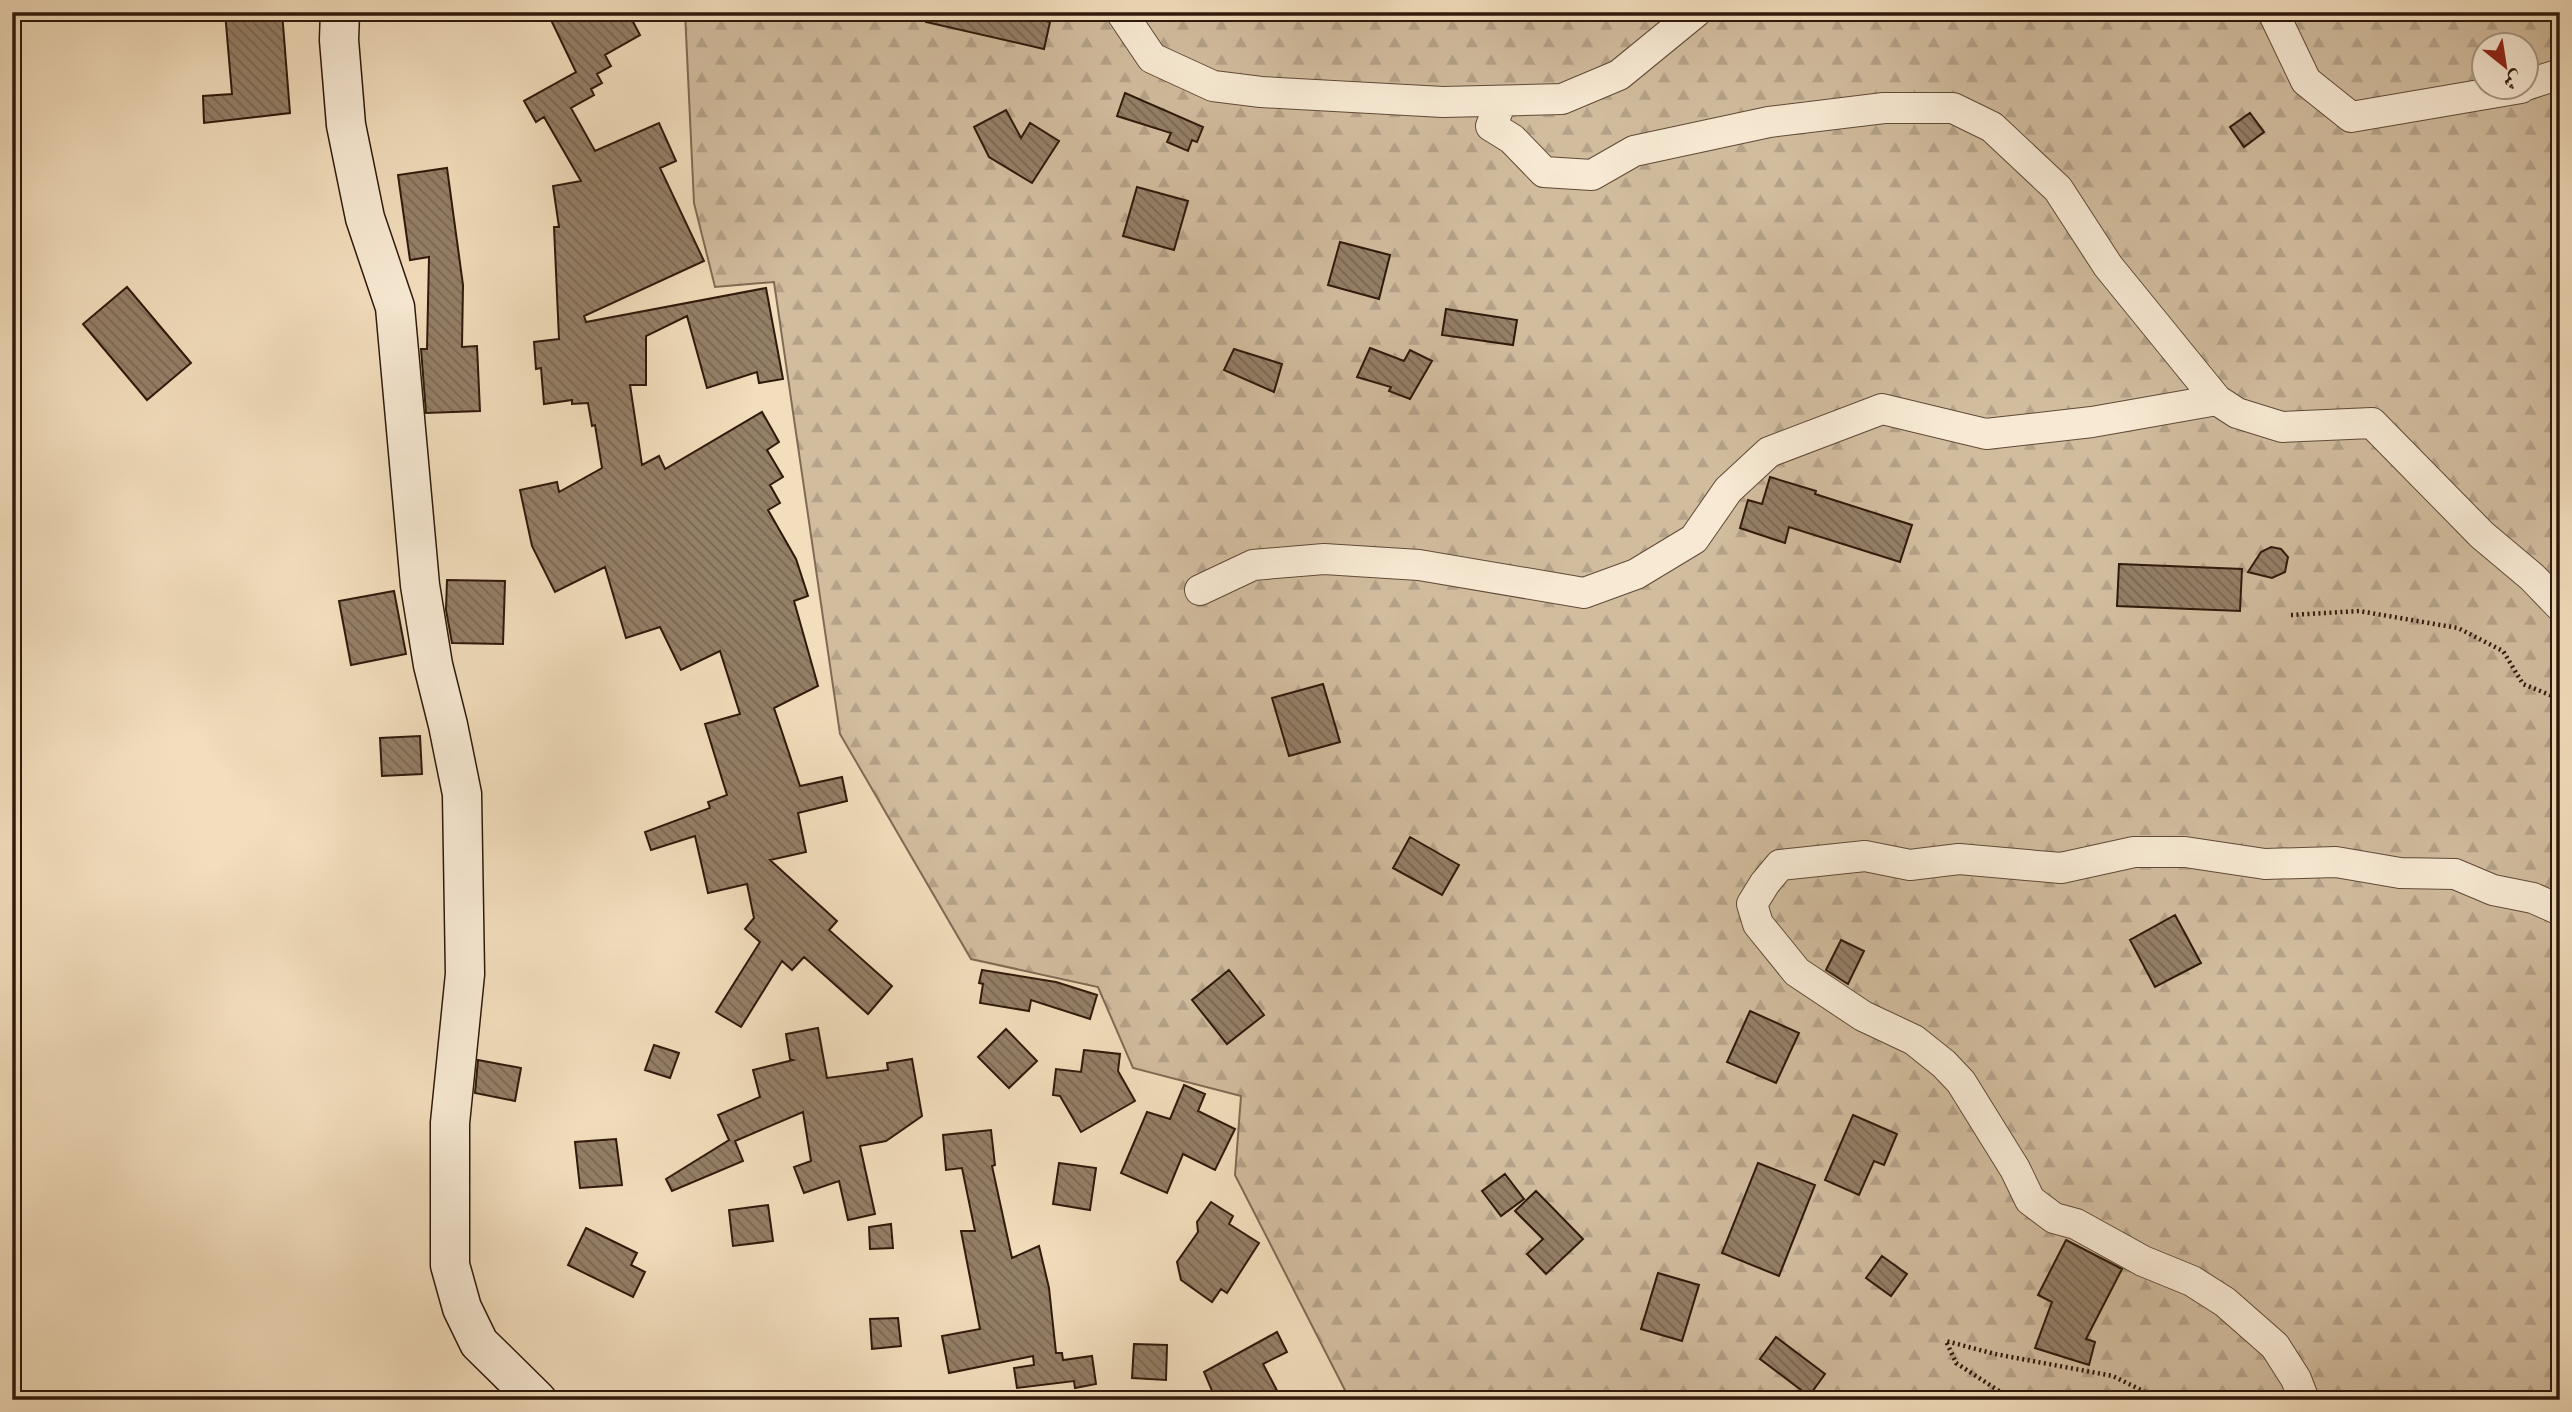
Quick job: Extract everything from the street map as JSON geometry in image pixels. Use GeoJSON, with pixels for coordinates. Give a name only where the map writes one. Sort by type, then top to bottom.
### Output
{"type":"FeatureCollection","features":[{"type":"Feature","properties":{"kind":"street"},"geometry":{"type":"LineString","coordinates":[[340,12],[339,40],[346,125],[365,219],[395,307],[420,584],[433,664],[462,794],[465,974],[450,1124],[450,1265],[461,1308],[479,1343],[537,1400]]}},
{"type":"Feature","properties":{"kind":"street"},"geometry":{"type":"LineString","coordinates":[[1121,12],[1152,58],[1213,86],[1261,92],[1443,102],[1562,99],[1619,75],[1696,12]]}},
{"type":"Feature","properties":{"kind":"street"},"geometry":{"type":"LineString","coordinates":[[2273,12],[2306,81],[2351,117],[2470,97]]}},
{"type":"Feature","properties":{"kind":"street"},"geometry":{"type":"LineString","coordinates":[[2540,80],[2560,74]]}},
{"type":"Feature","properties":{"kind":"street"},"geometry":{"type":"LineString","coordinates":[[1502,101],[1491,126],[1512,139],[1544,172],[1592,175],[1634,150],[1769,122],[1884,108],[1953,108],[1992,127],[2058,189],[2108,266],[2217,400],[2236,413],[2282,428],[2372,423],[2482,535],[2532,577],[2560,606]]}},
{"type":"Feature","properties":{"kind":"street"},"geometry":{"type":"LineString","coordinates":[[1200,590],[1253,565],[1324,559],[1419,565],[1584,593],[1636,574],[1694,539],[1728,490],[1769,452],[1882,410],[1986,434],[2092,422],[2217,400]]}},
{"type":"Feature","properties":{"kind":"street"},"geometry":{"type":"LineString","coordinates":[[2304,1400],[2296,1379],[2275,1346],[2225,1302],[2192,1281],[2143,1261],[2076,1224],[2054,1218],[2029,1200],[2015,1169],[1961,1082],[1914,1040],[1863,1016],[1797,972],[1758,924],[1752,904],[1780,865],[1865,856],[1910,865],[1959,859],[2061,868],[2134,852],[2185,852],[2265,864],[2336,862],[2400,873],[2455,874],[2493,890],[2533,898],[2560,910]]}},
{"type":"Feature","properties":{"kind":"path"},"geometry":{"type":"LineString","coordinates":[[2291,615],[2360,611],[2458,628],[2503,651],[2523,684],[2560,699]]}},
{"type":"Feature","properties":{"kind":"path"},"geometry":{"type":"LineString","coordinates":[[2013,1400],[1956,1363],[1946,1341],[1995,1354],[2113,1377],[2161,1400]]}},
{"type":"Feature","properties":{"kind":"green space"},"geometry":{"type":"Polygon","coordinates":[[[685,12],[2560,12],[2560,1400],[1350,1400],[1235,1175],[1241,1096],[1133,1068],[1098,987],[971,959],[840,734],[774,282],[715,287],[694,203],[685,12]]]}},
{"type":"Feature","properties":{"kind":"building"},"geometry":{"type":"Polygon","coordinates":[[[225,12],[282,12],[290,113],[204,123],[203,96],[232,94],[225,12]]]}},
{"type":"Feature","properties":{"kind":"building"},"geometry":{"type":"Polygon","coordinates":[[[566,12],[628,12],[640,35],[605,55],[611,66],[597,74],[602,83],[591,89],[594,95],[571,108],[595,151],[659,123],[676,161],[660,168],[704,261],[584,316],[586,322],[766,288],[783,379],[759,383],[757,372],[707,388],[687,316],[646,336],[646,385],[630,385],[642,465],[659,456],[665,469],[762,412],[779,442],[767,450],[783,477],[770,485],[780,503],[768,510],[796,559],[808,596],[794,601],[818,686],[774,708],[800,786],[842,777],[847,801],[798,813],[806,852],[770,860],[837,921],[829,930],[892,986],[868,1014],[804,957],[792,970],[782,961],[741,1027],[716,1012],[760,942],[745,929],[754,918],[747,884],[708,893],[695,836],[651,850],[645,832],[710,808],[708,802],[727,795],[705,724],[740,714],[720,651],[681,670],[660,627],[626,638],[605,567],[555,592],[532,546],[520,490],[557,482],[559,492],[602,468],[595,425],[592,426],[588,403],[572,404],[572,400],[544,404],[541,368],[536,369],[534,342],[559,339],[554,227],[559,227],[553,186],[581,181],[544,117],[536,122],[524,101],[576,72],[551,20],[566,12]]]}},
{"type":"Feature","properties":{"kind":"building"},"geometry":{"type":"Polygon","coordinates":[[[927,12],[1006,12],[1050,22],[1044,49],[926,22],[927,12]]]}},
{"type":"Feature","properties":{"kind":"building"},"geometry":{"type":"Polygon","coordinates":[[[1125,93],[1203,127],[1197,142],[1192,140],[1188,151],[1167,142],[1171,133],[1117,116],[1125,93]]]}},
{"type":"Feature","properties":{"kind":"building"},"geometry":{"type":"Polygon","coordinates":[[[1006,110],[1021,138],[1030,123],[1059,141],[1032,183],[989,157],[974,127],[1006,110]]]}},
{"type":"Feature","properties":{"kind":"building"},"geometry":{"type":"Polygon","coordinates":[[[2250,113],[2264,132],[2244,147],[2230,127],[2250,113]]]}},
{"type":"Feature","properties":{"kind":"building"},"geometry":{"type":"Polygon","coordinates":[[[447,168],[463,285],[462,347],[477,346],[480,411],[426,413],[421,349],[427,349],[429,257],[410,260],[398,175],[447,168]]]}},
{"type":"Feature","properties":{"kind":"building"},"geometry":{"type":"Polygon","coordinates":[[[1137,187],[1188,201],[1174,250],[1123,236],[1137,187]]]}},
{"type":"Feature","properties":{"kind":"building"},"geometry":{"type":"Polygon","coordinates":[[[1340,242],[1390,255],[1379,299],[1328,285],[1340,242]]]}},
{"type":"Feature","properties":{"kind":"building"},"geometry":{"type":"Polygon","coordinates":[[[127,287],[191,363],[147,400],[83,324],[127,287]]]}},
{"type":"Feature","properties":{"kind":"building"},"geometry":{"type":"Polygon","coordinates":[[[1446,309],[1517,320],[1513,345],[1442,335],[1446,309]]]}},
{"type":"Feature","properties":{"kind":"building"},"geometry":{"type":"Polygon","coordinates":[[[1370,348],[1404,361],[1410,350],[1432,361],[1410,399],[1389,391],[1391,387],[1357,377],[1370,348]]]}},
{"type":"Feature","properties":{"kind":"building"},"geometry":{"type":"Polygon","coordinates":[[[1234,349],[1282,364],[1274,392],[1224,370],[1234,349]]]}},
{"type":"Feature","properties":{"kind":"building"},"geometry":{"type":"Polygon","coordinates":[[[1770,477],[1912,525],[1900,562],[1789,527],[1785,543],[1740,528],[1748,500],[1762,504],[1770,477]]]}},
{"type":"Feature","properties":{"kind":"building"},"geometry":{"type":"Polygon","coordinates":[[[2271,547],[2281,549],[2288,557],[2285,572],[2272,578],[2248,572],[2261,552],[2271,547]]]}},
{"type":"Feature","properties":{"kind":"building"},"geometry":{"type":"Polygon","coordinates":[[[2119,564],[2242,569],[2240,611],[2117,606],[2119,564]]]}},
{"type":"Feature","properties":{"kind":"building"},"geometry":{"type":"Polygon","coordinates":[[[447,580],[505,581],[503,644],[452,643],[446,610],[447,580]]]}},
{"type":"Feature","properties":{"kind":"building"},"geometry":{"type":"Polygon","coordinates":[[[394,591],[406,654],[351,665],[339,601],[394,591]]]}},
{"type":"Feature","properties":{"kind":"building"},"geometry":{"type":"Polygon","coordinates":[[[1323,684],[1340,742],[1289,756],[1272,698],[1323,684]]]}},
{"type":"Feature","properties":{"kind":"building"},"geometry":{"type":"Polygon","coordinates":[[[420,736],[422,774],[382,776],[380,738],[420,736]]]}},
{"type":"Feature","properties":{"kind":"building"},"geometry":{"type":"Polygon","coordinates":[[[1410,837],[1459,865],[1442,895],[1393,868],[1410,837]]]}},
{"type":"Feature","properties":{"kind":"building"},"geometry":{"type":"Polygon","coordinates":[[[2175,915],[2201,963],[2155,987],[2130,940],[2175,915]]]}},
{"type":"Feature","properties":{"kind":"building"},"geometry":{"type":"Polygon","coordinates":[[[1841,940],[1864,951],[1848,984],[1826,970],[1841,940]]]}},
{"type":"Feature","properties":{"kind":"building"},"geometry":{"type":"Polygon","coordinates":[[[982,970],[1056,982],[1097,995],[1090,1019],[1031,1000],[1029,1011],[980,1003],[983,984],[979,983],[982,970]]]}},
{"type":"Feature","properties":{"kind":"building"},"geometry":{"type":"Polygon","coordinates":[[[1229,970],[1264,1015],[1227,1044],[1192,1000],[1229,970]]]}},
{"type":"Feature","properties":{"kind":"building"},"geometry":{"type":"Polygon","coordinates":[[[1750,1011],[1799,1033],[1776,1083],[1727,1062],[1750,1011]]]}},
{"type":"Feature","properties":{"kind":"building"},"geometry":{"type":"Polygon","coordinates":[[[818,1028],[827,1078],[888,1070],[887,1063],[912,1059],[922,1116],[886,1141],[860,1146],[875,1214],[848,1220],[839,1181],[804,1193],[794,1167],[811,1161],[803,1112],[735,1141],[743,1161],[672,1191],[666,1179],[729,1140],[718,1115],[760,1097],[753,1070],[793,1060],[790,1059],[786,1034],[818,1028]]]}},
{"type":"Feature","properties":{"kind":"building"},"geometry":{"type":"Polygon","coordinates":[[[1006,1029],[1037,1061],[1009,1088],[978,1057],[1006,1029]]]}},
{"type":"Feature","properties":{"kind":"building"},"geometry":{"type":"Polygon","coordinates":[[[654,1045],[679,1053],[670,1078],[645,1070],[654,1045]]]}},
{"type":"Feature","properties":{"kind":"building"},"geometry":{"type":"Polygon","coordinates":[[[1084,1050],[1120,1054],[1118,1071],[1135,1101],[1081,1132],[1060,1096],[1053,1095],[1056,1069],[1081,1072],[1084,1050]]]}},
{"type":"Feature","properties":{"kind":"building"},"geometry":{"type":"Polygon","coordinates":[[[478,1060],[521,1068],[515,1101],[475,1093],[478,1060]]]}},
{"type":"Feature","properties":{"kind":"building"},"geometry":{"type":"Polygon","coordinates":[[[1184,1085],[1205,1094],[1198,1111],[1235,1129],[1215,1170],[1183,1154],[1167,1193],[1121,1173],[1147,1112],[1170,1119],[1184,1085]]]}},
{"type":"Feature","properties":{"kind":"building"},"geometry":{"type":"Polygon","coordinates":[[[1853,1115],[1897,1134],[1884,1165],[1874,1161],[1859,1195],[1825,1180],[1853,1115]]]}},
{"type":"Feature","properties":{"kind":"building"},"geometry":{"type":"Polygon","coordinates":[[[991,1130],[995,1165],[992,1166],[1012,1258],[1039,1246],[1049,1288],[1056,1353],[1062,1353],[1063,1360],[1092,1356],[1096,1384],[1075,1388],[1074,1381],[1017,1388],[1014,1368],[1034,1365],[1033,1356],[949,1373],[942,1336],[980,1329],[961,1231],[975,1231],[962,1168],[946,1170],[943,1135],[991,1130]]]}},
{"type":"Feature","properties":{"kind":"building"},"geometry":{"type":"Polygon","coordinates":[[[616,1139],[622,1185],[580,1188],[575,1142],[616,1139]]]}},
{"type":"Feature","properties":{"kind":"building"},"geometry":{"type":"Polygon","coordinates":[[[1059,1163],[1096,1168],[1090,1210],[1053,1204],[1059,1163]]]}},
{"type":"Feature","properties":{"kind":"building"},"geometry":{"type":"Polygon","coordinates":[[[1758,1163],[1815,1185],[1779,1276],[1722,1253],[1758,1163]]]}},
{"type":"Feature","properties":{"kind":"building"},"geometry":{"type":"Polygon","coordinates":[[[1505,1174],[1524,1199],[1501,1216],[1482,1191],[1505,1174]]]}},
{"type":"Feature","properties":{"kind":"building"},"geometry":{"type":"Polygon","coordinates":[[[1536,1191],[1583,1239],[1546,1274],[1527,1254],[1543,1239],[1515,1211],[1536,1191]]]}},
{"type":"Feature","properties":{"kind":"building"},"geometry":{"type":"Polygon","coordinates":[[[1211,1202],[1233,1216],[1229,1224],[1259,1243],[1227,1293],[1221,1289],[1212,1302],[1181,1280],[1177,1262],[1198,1232],[1197,1222],[1211,1202]]]}},
{"type":"Feature","properties":{"kind":"building"},"geometry":{"type":"Polygon","coordinates":[[[768,1205],[773,1241],[733,1246],[729,1210],[768,1205]]]}},
{"type":"Feature","properties":{"kind":"building"},"geometry":{"type":"Polygon","coordinates":[[[891,1224],[893,1248],[870,1249],[869,1227],[891,1224]]]}},
{"type":"Feature","properties":{"kind":"building"},"geometry":{"type":"Polygon","coordinates":[[[586,1228],[637,1253],[631,1265],[645,1272],[633,1297],[568,1265],[586,1228]]]}},
{"type":"Feature","properties":{"kind":"building"},"geometry":{"type":"Polygon","coordinates":[[[2066,1240],[2122,1269],[2086,1339],[2095,1342],[2089,1365],[2035,1348],[2052,1302],[2038,1295],[2066,1240]]]}},
{"type":"Feature","properties":{"kind":"building"},"geometry":{"type":"Polygon","coordinates":[[[1882,1256],[1907,1274],[1891,1296],[1866,1278],[1882,1256]]]}},
{"type":"Feature","properties":{"kind":"building"},"geometry":{"type":"Polygon","coordinates":[[[1658,1273],[1699,1285],[1682,1341],[1641,1329],[1658,1273]]]}},
{"type":"Feature","properties":{"kind":"building"},"geometry":{"type":"Polygon","coordinates":[[[898,1318],[901,1346],[872,1349],[870,1319],[898,1318]]]}},
{"type":"Feature","properties":{"kind":"building"},"geometry":{"type":"Polygon","coordinates":[[[1277,1332],[1287,1352],[1263,1364],[1282,1400],[1216,1400],[1204,1372],[1277,1332]]]}},
{"type":"Feature","properties":{"kind":"building"},"geometry":{"type":"Polygon","coordinates":[[[1776,1337],[1825,1374],[1809,1396],[1760,1359],[1776,1337]]]}},
{"type":"Feature","properties":{"kind":"building"},"geometry":{"type":"Polygon","coordinates":[[[1134,1344],[1167,1345],[1166,1380],[1132,1378],[1134,1344]]]}}]}
